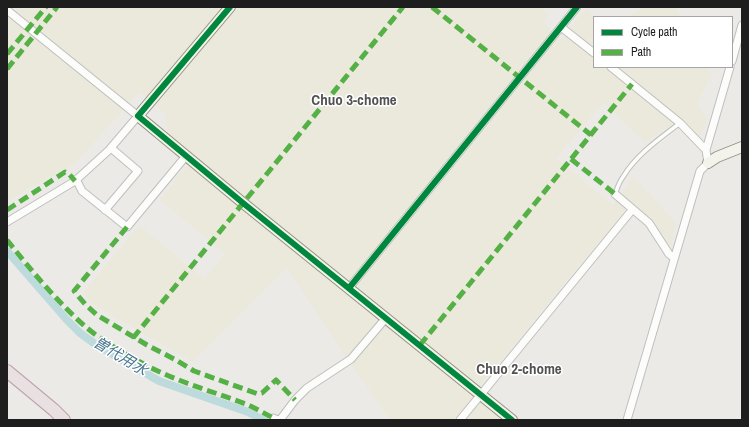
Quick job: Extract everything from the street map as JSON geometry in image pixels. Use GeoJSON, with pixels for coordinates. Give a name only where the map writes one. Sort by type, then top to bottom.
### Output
{"type":"FeatureCollection","features":[{"type":"Feature","properties":{"kind":"highway"},"geometry":{"type":"LineString","coordinates":[[7,371],[30,389],[64,420]]}},
{"type":"Feature","properties":{"kind":"street"},"geometry":{"type":"LineString","coordinates":[[7,222],[76,179],[110,148],[230,7]]}},
{"type":"Feature","properties":{"kind":"street"},"geometry":{"type":"LineString","coordinates":[[349,288],[577,7]]}},
{"type":"Feature","properties":{"kind":"street"},"geometry":{"type":"LineString","coordinates":[[7,10],[512,420]]}},
{"type":"Feature","properties":{"kind":"street"},"geometry":{"type":"LineString","coordinates":[[733,57],[742,25]]}},
{"type":"Feature","properties":{"kind":"street"},"geometry":{"type":"LineString","coordinates":[[561,27],[593,52]]}},
{"type":"Feature","properties":{"kind":"street"},"geometry":{"type":"LineString","coordinates":[[612,68],[680,123],[706,150]]}},
{"type":"Feature","properties":{"kind":"street"},"geometry":{"type":"LineString","coordinates":[[708,163],[706,150],[730,68]]}},
{"type":"Feature","properties":{"kind":"street"},"geometry":{"type":"LineString","coordinates":[[627,420],[700,171],[717,157],[742,147]]}},
{"type":"Feature","properties":{"kind":"street"},"geometry":{"type":"LineString","coordinates":[[106,210],[138,171],[110,148]]}},
{"type":"Feature","properties":{"kind":"street"},"geometry":{"type":"LineString","coordinates":[[76,179],[82,191],[127,227],[186,156]]}},
{"type":"Feature","properties":{"kind":"street"},"geometry":{"type":"LineString","coordinates":[[615,194],[649,223],[669,254],[674,258]]}},
{"type":"Feature","properties":{"kind":"street"},"geometry":{"type":"LineString","coordinates":[[460,420],[632,210]]}},
{"type":"Feature","properties":{"kind":"street"},"geometry":{"type":"LineString","coordinates":[[276,419],[307,388],[351,359],[386,318]]}},
{"type":"Feature","properties":{"kind":"lane"},"geometry":{"type":"LineString","coordinates":[[615,194],[622,178],[633,164],[655,142],[680,123]]}},
{"type":"Feature","properties":{"kind":"shaded area"},"geometry":{"type":"Polygon","coordinates":[[[7,7],[540,7],[549,14],[543,22],[562,39],[586,7],[588,7],[593,18],[593,68],[708,68],[712,74],[697,104],[708,119],[699,138],[682,118],[645,142],[604,103],[556,158],[613,205],[634,176],[676,223],[671,247],[651,218],[631,203],[472,395],[502,420],[390,420],[287,268],[192,362],[96,306],[83,293],[139,225],[204,279],[225,254],[160,200],[195,155],[168,134],[165,114],[139,92],[76,163],[7,201],[7,7]]]}},
{"type":"Feature","properties":{"kind":"shaded area"},"geometry":{"type":"Polygon","coordinates":[[[644,7],[675,7],[680,16],[629,16],[644,7]]]}},
{"type":"Feature","properties":{"kind":"waterway","name":"曽代用水"},"geometry":{"type":"LineString","coordinates":[[7,251],[67,320],[80,333],[95,344],[159,381],[248,412],[263,420]]}},
{"type":"Feature","properties":{"kind":"marked path"},"geometry":{"type":"LineString","coordinates":[[7,54],[46,7]]}},
{"type":"Feature","properties":{"kind":"marked path"},"geometry":{"type":"LineString","coordinates":[[7,69],[57,7]]}},
{"type":"Feature","properties":{"kind":"marked path"},"geometry":{"type":"LineString","coordinates":[[133,338],[403,7]]}},
{"type":"Feature","properties":{"kind":"marked path"},"geometry":{"type":"LineString","coordinates":[[432,7],[591,135]]}},
{"type":"Feature","properties":{"kind":"marked path"},"geometry":{"type":"LineString","coordinates":[[420,345],[632,84]]}},
{"type":"Feature","properties":{"kind":"marked path"},"geometry":{"type":"LineString","coordinates":[[571,159],[615,194]]}},
{"type":"Feature","properties":{"kind":"marked path"},"geometry":{"type":"LineString","coordinates":[[7,210],[65,172],[75,181]]}},
{"type":"Feature","properties":{"kind":"marked path"},"geometry":{"type":"LineString","coordinates":[[127,227],[74,291],[85,304],[97,315],[194,371],[258,394],[262,393],[276,380],[295,400]]}},
{"type":"Feature","properties":{"kind":"marked path"},"geometry":{"type":"LineString","coordinates":[[7,240],[55,297],[87,328],[103,340],[132,358],[160,372],[246,404],[273,418]]}},
{"type":"Feature","properties":{"kind":"cycle path"},"geometry":{"type":"LineString","coordinates":[[230,7],[138,116],[243,203],[512,420]]}},
{"type":"Feature","properties":{"kind":"cycle path"},"geometry":{"type":"LineString","coordinates":[[349,288],[577,7]]}},
{"type":"Feature","properties":{"kind":"district","name":"Chuo 3-chome"},"geometry":{"type":"Point","coordinates":[354,101]}},
{"type":"Feature","properties":{"kind":"district","name":"Chuo 2-chome"},"geometry":{"type":"Point","coordinates":[519,370]}}]}
